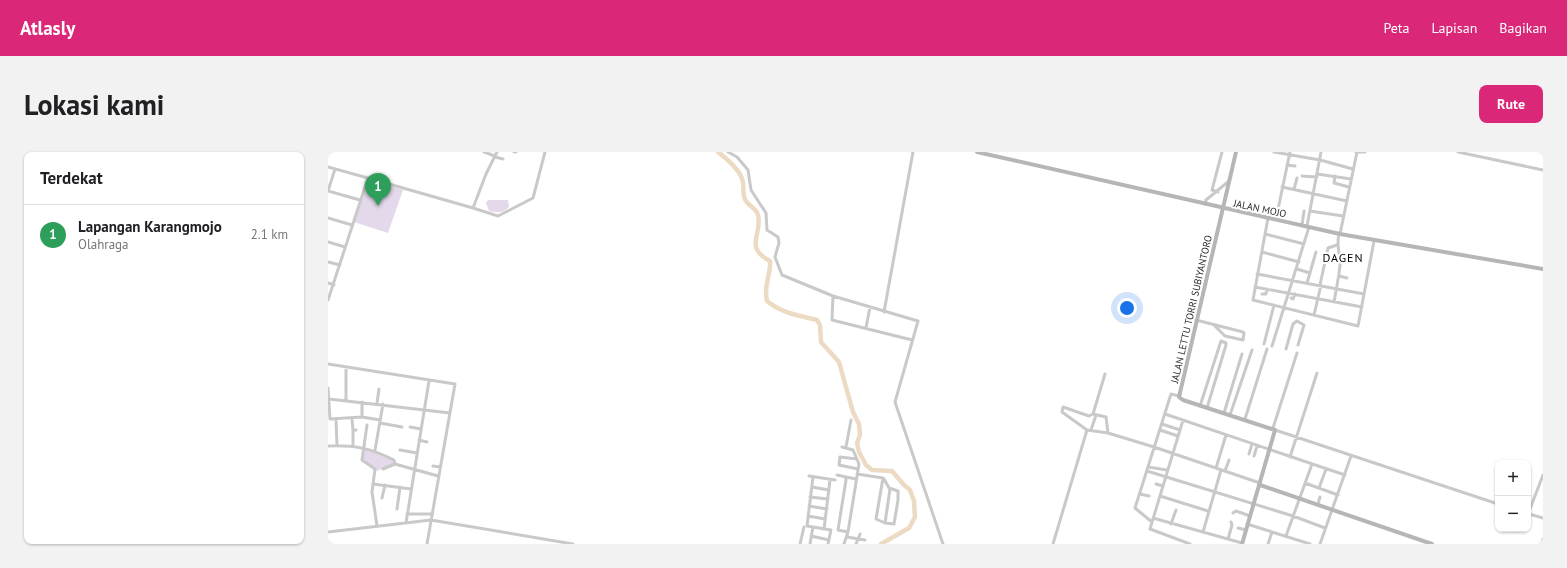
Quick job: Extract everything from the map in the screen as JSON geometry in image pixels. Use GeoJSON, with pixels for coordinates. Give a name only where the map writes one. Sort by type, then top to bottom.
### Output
{"type":"FeatureCollection","features":[{"type":"Feature","properties":{"kind":"main road","name":"JALAN MOJO"},"geometry":{"type":"LineString","coordinates":[[977,152],[1340,234],[1543,269]]}},
{"type":"Feature","properties":{"kind":"main road","name":"JALAN LETTU TORRI SUBIYANTORO"},"geometry":{"type":"LineString","coordinates":[[1236,152],[1179,396],[1181,400],[1274,429]]}},
{"type":"Feature","properties":{"kind":"main road"},"geometry":{"type":"LineString","coordinates":[[1242,544],[1270,450],[1274,429]]}},
{"type":"Feature","properties":{"kind":"main road"},"geometry":{"type":"LineString","coordinates":[[1260,484],[1432,544]]}},
{"type":"Feature","properties":{"kind":"street"},"geometry":{"type":"LineString","coordinates":[[484,152],[496,155],[503,160]]}},
{"type":"Feature","properties":{"kind":"street"},"geometry":{"type":"LineString","coordinates":[[328,167],[498,216],[533,198],[545,152]]}},
{"type":"Feature","properties":{"kind":"street"},"geometry":{"type":"LineString","coordinates":[[728,152],[737,157],[746,167],[751,190],[766,212],[767,230],[778,237],[779,243],[775,255],[782,275],[833,296],[918,321],[896,402],[943,544]]}},
{"type":"Feature","properties":{"kind":"street"},"geometry":{"type":"LineString","coordinates":[[884,310],[913,152]]}},
{"type":"Feature","properties":{"kind":"street"},"geometry":{"type":"LineString","coordinates":[[1218,192],[1212,190],[1222,152]]}},
{"type":"Feature","properties":{"kind":"street"},"geometry":{"type":"LineString","coordinates":[[1274,152],[1290,153],[1353,169]]}},
{"type":"Feature","properties":{"kind":"street"},"geometry":{"type":"LineString","coordinates":[[1272,346],[1304,244],[1321,152]]}},
{"type":"Feature","properties":{"kind":"street"},"geometry":{"type":"LineString","coordinates":[[1334,302],[1339,276],[1339,256],[1337,245],[1356,152],[1365,152]]}},
{"type":"Feature","properties":{"kind":"street"},"geometry":{"type":"LineString","coordinates":[[1458,152],[1543,170]]}},
{"type":"Feature","properties":{"kind":"street"},"geometry":{"type":"LineString","coordinates":[[1276,219],[1290,153]]}},
{"type":"Feature","properties":{"kind":"street"},"geometry":{"type":"LineString","coordinates":[[473,208],[486,174],[496,155]]}},
{"type":"Feature","properties":{"kind":"street"},"geometry":{"type":"LineString","coordinates":[[1287,165],[1295,166]]}},
{"type":"Feature","properties":{"kind":"street"},"geometry":{"type":"LineString","coordinates":[[335,169],[328,191],[360,200]]}},
{"type":"Feature","properties":{"kind":"street"},"geometry":{"type":"LineString","coordinates":[[1302,176],[1335,176],[1351,179]]}},
{"type":"Feature","properties":{"kind":"street"},"geometry":{"type":"LineString","coordinates":[[1335,176],[1334,183],[1349,188]]}},
{"type":"Feature","properties":{"kind":"street"},"geometry":{"type":"LineString","coordinates":[[328,300],[368,178]]}},
{"type":"Feature","properties":{"kind":"street"},"geometry":{"type":"LineString","coordinates":[[1294,189],[1297,178]]}},
{"type":"Feature","properties":{"kind":"street"},"geometry":{"type":"LineString","coordinates":[[1205,203],[1229,182]]}},
{"type":"Feature","properties":{"kind":"street"},"geometry":{"type":"LineString","coordinates":[[1282,187],[1346,201]]}},
{"type":"Feature","properties":{"kind":"street"},"geometry":{"type":"LineString","coordinates":[[1310,211],[1344,216]]}},
{"type":"Feature","properties":{"kind":"street"},"geometry":{"type":"LineString","coordinates":[[1302,225],[1304,212]]}},
{"type":"Feature","properties":{"kind":"street"},"geometry":{"type":"LineString","coordinates":[[328,218],[352,225]]}},
{"type":"Feature","properties":{"kind":"street"},"geometry":{"type":"LineString","coordinates":[[1268,218],[1253,300],[1358,326],[1374,240]]}},
{"type":"Feature","properties":{"kind":"street"},"geometry":{"type":"LineString","coordinates":[[1265,234],[1304,244]]}},
{"type":"Feature","properties":{"kind":"street"},"geometry":{"type":"LineString","coordinates":[[328,242],[345,247]]}},
{"type":"Feature","properties":{"kind":"street"},"geometry":{"type":"LineString","coordinates":[[1314,315],[1328,248],[1337,245]]}},
{"type":"Feature","properties":{"kind":"street"},"geometry":{"type":"LineString","coordinates":[[1262,252],[1299,262]]}},
{"type":"Feature","properties":{"kind":"street"},"geometry":{"type":"LineString","coordinates":[[1306,283],[1316,252]]}},
{"type":"Feature","properties":{"kind":"street"},"geometry":{"type":"LineString","coordinates":[[328,262],[340,265]]}},
{"type":"Feature","properties":{"kind":"street"},"geometry":{"type":"LineString","coordinates":[[1297,270],[1310,273]]}},
{"type":"Feature","properties":{"kind":"street"},"geometry":{"type":"LineString","coordinates":[[1257,274],[1364,294]]}},
{"type":"Feature","properties":{"kind":"street"},"geometry":{"type":"LineString","coordinates":[[1339,276],[1347,278]]}},
{"type":"Feature","properties":{"kind":"street"},"geometry":{"type":"LineString","coordinates":[[328,283],[334,285]]}},
{"type":"Feature","properties":{"kind":"street"},"geometry":{"type":"LineString","coordinates":[[1255,287],[1362,307]]}},
{"type":"Feature","properties":{"kind":"street"},"geometry":{"type":"LineString","coordinates":[[1262,294],[1266,294],[1267,289]]}},
{"type":"Feature","properties":{"kind":"street"},"geometry":{"type":"LineString","coordinates":[[1290,298],[1294,299],[1295,294]]}},
{"type":"Feature","properties":{"kind":"street"},"geometry":{"type":"LineString","coordinates":[[833,296],[832,320],[912,340]]}},
{"type":"Feature","properties":{"kind":"street"},"geometry":{"type":"LineString","coordinates":[[1264,344],[1274,305]]}},
{"type":"Feature","properties":{"kind":"street"},"geometry":{"type":"LineString","coordinates":[[866,328],[870,307]]}},
{"type":"Feature","properties":{"kind":"street"},"geometry":{"type":"LineString","coordinates":[[1299,322],[1302,312]]}},
{"type":"Feature","properties":{"kind":"street"},"geometry":{"type":"LineString","coordinates":[[1196,320],[1214,326],[1243,332],[1243,342],[1225,336],[1214,326]]}},
{"type":"Feature","properties":{"kind":"street"},"geometry":{"type":"LineString","coordinates":[[1298,345],[1304,325],[1299,322]]}},
{"type":"Feature","properties":{"kind":"street"},"geometry":{"type":"LineString","coordinates":[[1286,349],[1294,323],[1299,322]]}},
{"type":"Feature","properties":{"kind":"street"},"geometry":{"type":"LineString","coordinates":[[1200,406],[1221,341],[1227,344],[1207,408]]}},
{"type":"Feature","properties":{"kind":"street"},"geometry":{"type":"LineString","coordinates":[[1244,419],[1267,349]]}},
{"type":"Feature","properties":{"kind":"street"},"geometry":{"type":"LineString","coordinates":[[1230,415],[1252,350]]}},
{"type":"Feature","properties":{"kind":"street"},"geometry":{"type":"LineString","coordinates":[[1297,353],[1274,429],[1495,503]]}},
{"type":"Feature","properties":{"kind":"street"},"geometry":{"type":"LineString","coordinates":[[1224,413],[1242,354]]}},
{"type":"Feature","properties":{"kind":"street"},"geometry":{"type":"LineString","coordinates":[[328,364],[455,384],[427,544]]}},
{"type":"Feature","properties":{"kind":"street"},"geometry":{"type":"LineString","coordinates":[[346,367],[346,400]]}},
{"type":"Feature","properties":{"kind":"street"},"geometry":{"type":"LineString","coordinates":[[1290,457],[1317,373]]}},
{"type":"Feature","properties":{"kind":"street"},"geometry":{"type":"LineString","coordinates":[[1053,544],[1095,415],[1105,374]]}},
{"type":"Feature","properties":{"kind":"street"},"geometry":{"type":"LineString","coordinates":[[406,523],[429,381]]}},
{"type":"Feature","properties":{"kind":"street"},"geometry":{"type":"LineString","coordinates":[[328,388],[329,418],[352,419],[362,417],[402,428]]}},
{"type":"Feature","properties":{"kind":"street"},"geometry":{"type":"LineString","coordinates":[[377,403],[379,389]]}},
{"type":"Feature","properties":{"kind":"street"},"geometry":{"type":"LineString","coordinates":[[1205,391],[1211,393]]}},
{"type":"Feature","properties":{"kind":"street"},"geometry":{"type":"LineString","coordinates":[[1179,396],[1171,394],[1135,508],[1153,520],[1203,532],[1242,544]]}},
{"type":"Feature","properties":{"kind":"street"},"geometry":{"type":"LineString","coordinates":[[329,397],[450,413]]}},
{"type":"Feature","properties":{"kind":"street"},"geometry":{"type":"LineString","coordinates":[[362,402],[362,417]]}},
{"type":"Feature","properties":{"kind":"street"},"geometry":{"type":"LineString","coordinates":[[375,450],[383,404]]}},
{"type":"Feature","properties":{"kind":"street"},"geometry":{"type":"LineString","coordinates":[[1108,433],[1106,418],[1095,415],[1089,416],[1064,406],[1062,411],[1089,430],[1108,433],[1154,447],[1260,484]]}},
{"type":"Feature","properties":{"kind":"street"},"geometry":{"type":"LineString","coordinates":[[1165,414],[1345,475]]}},
{"type":"Feature","properties":{"kind":"street"},"geometry":{"type":"LineString","coordinates":[[336,419],[337,446]]}},
{"type":"Feature","properties":{"kind":"street"},"geometry":{"type":"LineString","coordinates":[[352,419],[354,430],[353,446]]}},
{"type":"Feature","properties":{"kind":"street"},"geometry":{"type":"LineString","coordinates":[[844,544],[848,532],[858,469],[857,459],[853,450],[844,447],[851,420]]}},
{"type":"Feature","properties":{"kind":"street"},"geometry":{"type":"LineString","coordinates":[[1183,420],[1167,470],[1151,530],[1190,544]]}},
{"type":"Feature","properties":{"kind":"street"},"geometry":{"type":"LineString","coordinates":[[1162,424],[1180,430]]}},
{"type":"Feature","properties":{"kind":"street"},"geometry":{"type":"LineString","coordinates":[[367,425],[362,460],[375,469],[372,494],[376,526]]}},
{"type":"Feature","properties":{"kind":"street"},"geometry":{"type":"LineString","coordinates":[[410,427],[421,429]]}},
{"type":"Feature","properties":{"kind":"street"},"geometry":{"type":"LineString","coordinates":[[1160,430],[1178,436]]}},
{"type":"Feature","properties":{"kind":"street"},"geometry":{"type":"LineString","coordinates":[[1216,468],[1226,435]]}},
{"type":"Feature","properties":{"kind":"street"},"geometry":{"type":"LineString","coordinates":[[419,440],[427,442]]}},
{"type":"Feature","properties":{"kind":"street"},"geometry":{"type":"LineString","coordinates":[[1249,454],[1252,444]]}},
{"type":"Feature","properties":{"kind":"street"},"geometry":{"type":"LineString","coordinates":[[328,446],[364,447],[375,450],[394,460],[395,464]]}},
{"type":"Feature","properties":{"kind":"street"},"geometry":{"type":"LineString","coordinates":[[1254,456],[1257,446]]}},
{"type":"Feature","properties":{"kind":"street"},"geometry":{"type":"LineString","coordinates":[[400,450],[417,453]]}},
{"type":"Feature","properties":{"kind":"street"},"geometry":{"type":"LineString","coordinates":[[1320,544],[1351,456]]}},
{"type":"Feature","properties":{"kind":"street"},"geometry":{"type":"LineString","coordinates":[[857,459],[840,457],[839,465],[858,469]]}},
{"type":"Feature","properties":{"kind":"street"},"geometry":{"type":"LineString","coordinates":[[1203,532],[1214,492],[1229,460]]}},
{"type":"Feature","properties":{"kind":"street"},"geometry":{"type":"LineString","coordinates":[[383,469],[395,464],[415,468],[438,476]]}},
{"type":"Feature","properties":{"kind":"street"},"geometry":{"type":"LineString","coordinates":[[1286,536],[1312,464]]}},
{"type":"Feature","properties":{"kind":"street"},"geometry":{"type":"LineString","coordinates":[[1206,469],[1208,465]]}},
{"type":"Feature","properties":{"kind":"street"},"geometry":{"type":"LineString","coordinates":[[433,466],[440,467]]}},
{"type":"Feature","properties":{"kind":"street"},"geometry":{"type":"LineString","coordinates":[[1148,467],[1167,470]]}},
{"type":"Feature","properties":{"kind":"street"},"geometry":{"type":"LineString","coordinates":[[1319,488],[1326,469]]}},
{"type":"Feature","properties":{"kind":"street"},"geometry":{"type":"LineString","coordinates":[[1146,471],[1293,516],[1326,528]]}},
{"type":"Feature","properties":{"kind":"street"},"geometry":{"type":"LineString","coordinates":[[837,475],[846,477],[857,476],[883,478]]}},
{"type":"Feature","properties":{"kind":"street"},"geometry":{"type":"LineString","coordinates":[[1531,508],[1543,475]]}},
{"type":"Feature","properties":{"kind":"street"},"geometry":{"type":"LineString","coordinates":[[809,476],[835,480]]}},
{"type":"Feature","properties":{"kind":"street"},"geometry":{"type":"LineString","coordinates":[[813,477],[807,526],[831,530],[828,544]]}},
{"type":"Feature","properties":{"kind":"street"},"geometry":{"type":"LineString","coordinates":[[846,477],[838,530],[848,532]]}},
{"type":"Feature","properties":{"kind":"street"},"geometry":{"type":"LineString","coordinates":[[883,478],[890,489],[898,492],[895,522],[885,523],[876,519],[883,478]]}},
{"type":"Feature","properties":{"kind":"street"},"geometry":{"type":"LineString","coordinates":[[824,529],[830,480]]}},
{"type":"Feature","properties":{"kind":"street"},"geometry":{"type":"LineString","coordinates":[[1305,483],[1338,495]]}},
{"type":"Feature","properties":{"kind":"street"},"geometry":{"type":"LineString","coordinates":[[373,484],[411,489]]}},
{"type":"Feature","properties":{"kind":"street"},"geometry":{"type":"LineString","coordinates":[[1156,484],[1163,486]]}},
{"type":"Feature","properties":{"kind":"street"},"geometry":{"type":"LineString","coordinates":[[382,498],[385,485]]}},
{"type":"Feature","properties":{"kind":"street"},"geometry":{"type":"LineString","coordinates":[[398,509],[400,487]]}},
{"type":"Feature","properties":{"kind":"street"},"geometry":{"type":"LineString","coordinates":[[812,487],[829,490]]}},
{"type":"Feature","properties":{"kind":"street"},"geometry":{"type":"LineString","coordinates":[[885,523],[890,489]]}},
{"type":"Feature","properties":{"kind":"street"},"geometry":{"type":"LineString","coordinates":[[1140,494],[1149,496]]}},
{"type":"Feature","properties":{"kind":"street"},"geometry":{"type":"LineString","coordinates":[[1160,496],[1208,511]]}},
{"type":"Feature","properties":{"kind":"street"},"geometry":{"type":"LineString","coordinates":[[810,497],[828,499]]}},
{"type":"Feature","properties":{"kind":"street"},"geometry":{"type":"LineString","coordinates":[[1318,504],[1320,497]]}},
{"type":"Feature","properties":{"kind":"street"},"geometry":{"type":"LineString","coordinates":[[809,506],[827,509]]}},
{"type":"Feature","properties":{"kind":"street"},"geometry":{"type":"LineString","coordinates":[[1171,524],[1176,510]]}},
{"type":"Feature","properties":{"kind":"street"},"geometry":{"type":"LineString","coordinates":[[1233,512],[1236,511],[1250,516]]}},
{"type":"Feature","properties":{"kind":"street"},"geometry":{"type":"LineString","coordinates":[[407,514],[432,514]]}},
{"type":"Feature","properties":{"kind":"street"},"geometry":{"type":"LineString","coordinates":[[1531,515],[1543,518]]}},
{"type":"Feature","properties":{"kind":"street"},"geometry":{"type":"LineString","coordinates":[[808,516],[826,519]]}},
{"type":"Feature","properties":{"kind":"street"},"geometry":{"type":"LineString","coordinates":[[328,532],[431,520],[550,542],[573,544]]}},
{"type":"Feature","properties":{"kind":"street"},"geometry":{"type":"LineString","coordinates":[[1228,539],[1232,524],[1231,522]]}},
{"type":"Feature","properties":{"kind":"street"},"geometry":{"type":"LineString","coordinates":[[1247,524],[1310,544]]}},
{"type":"Feature","properties":{"kind":"street"},"geometry":{"type":"LineString","coordinates":[[800,544],[804,527]]}},
{"type":"Feature","properties":{"kind":"street"},"geometry":{"type":"LineString","coordinates":[[810,544],[813,527]]}},
{"type":"Feature","properties":{"kind":"street"},"geometry":{"type":"LineString","coordinates":[[1238,528],[1246,530]]}},
{"type":"Feature","properties":{"kind":"street"},"geometry":{"type":"LineString","coordinates":[[1268,544],[1272,532]]}},
{"type":"Feature","properties":{"kind":"street"},"geometry":{"type":"LineString","coordinates":[[856,544],[860,534]]}},
{"type":"Feature","properties":{"kind":"street"},"geometry":{"type":"LineString","coordinates":[[811,536],[829,540]]}},
{"type":"Feature","properties":{"kind":"street"},"geometry":{"type":"LineString","coordinates":[[846,537],[865,540]]}},
{"type":"Feature","properties":{"kind":"street"},"geometry":{"type":"LineString","coordinates":[[1541,544],[1543,539]]}},
{"type":"Feature","properties":{"kind":"shaded area"},"geometry":{"type":"Polygon","coordinates":[[[368,179],[403,190],[388,233],[354,222],[368,179]]]}},
{"type":"Feature","properties":{"kind":"shaded area"},"geometry":{"type":"Polygon","coordinates":[[[488,200],[508,200],[509,207],[500,212],[489,211],[486,203],[488,200]]]}},
{"type":"Feature","properties":{"kind":"shaded area"},"geometry":{"type":"Polygon","coordinates":[[[365,448],[394,461],[393,464],[377,471],[363,459],[365,448]]]}},
{"type":"Feature","properties":{"kind":"waterway"},"geometry":{"type":"LineString","coordinates":[[718,152],[726,158],[740,174],[745,199],[747,203],[755,209],[758,215],[759,222],[756,240],[757,251],[770,261],[766,285],[767,301],[784,311],[817,320],[820,325],[821,342],[839,362],[853,412],[859,424],[860,435],[857,443],[859,452],[866,465],[872,470],[892,471],[910,490],[914,501],[915,517],[909,528],[881,544]]}},
{"type":"Feature","properties":{"kind":"place","name":"Lapangan Karangmojo"},"geometry":{"type":"Point","coordinates":[378,206]}},
{"type":"Feature","properties":{"kind":"district","name":"DAGEN"},"geometry":{"type":"Point","coordinates":[1343,258]}}]}
